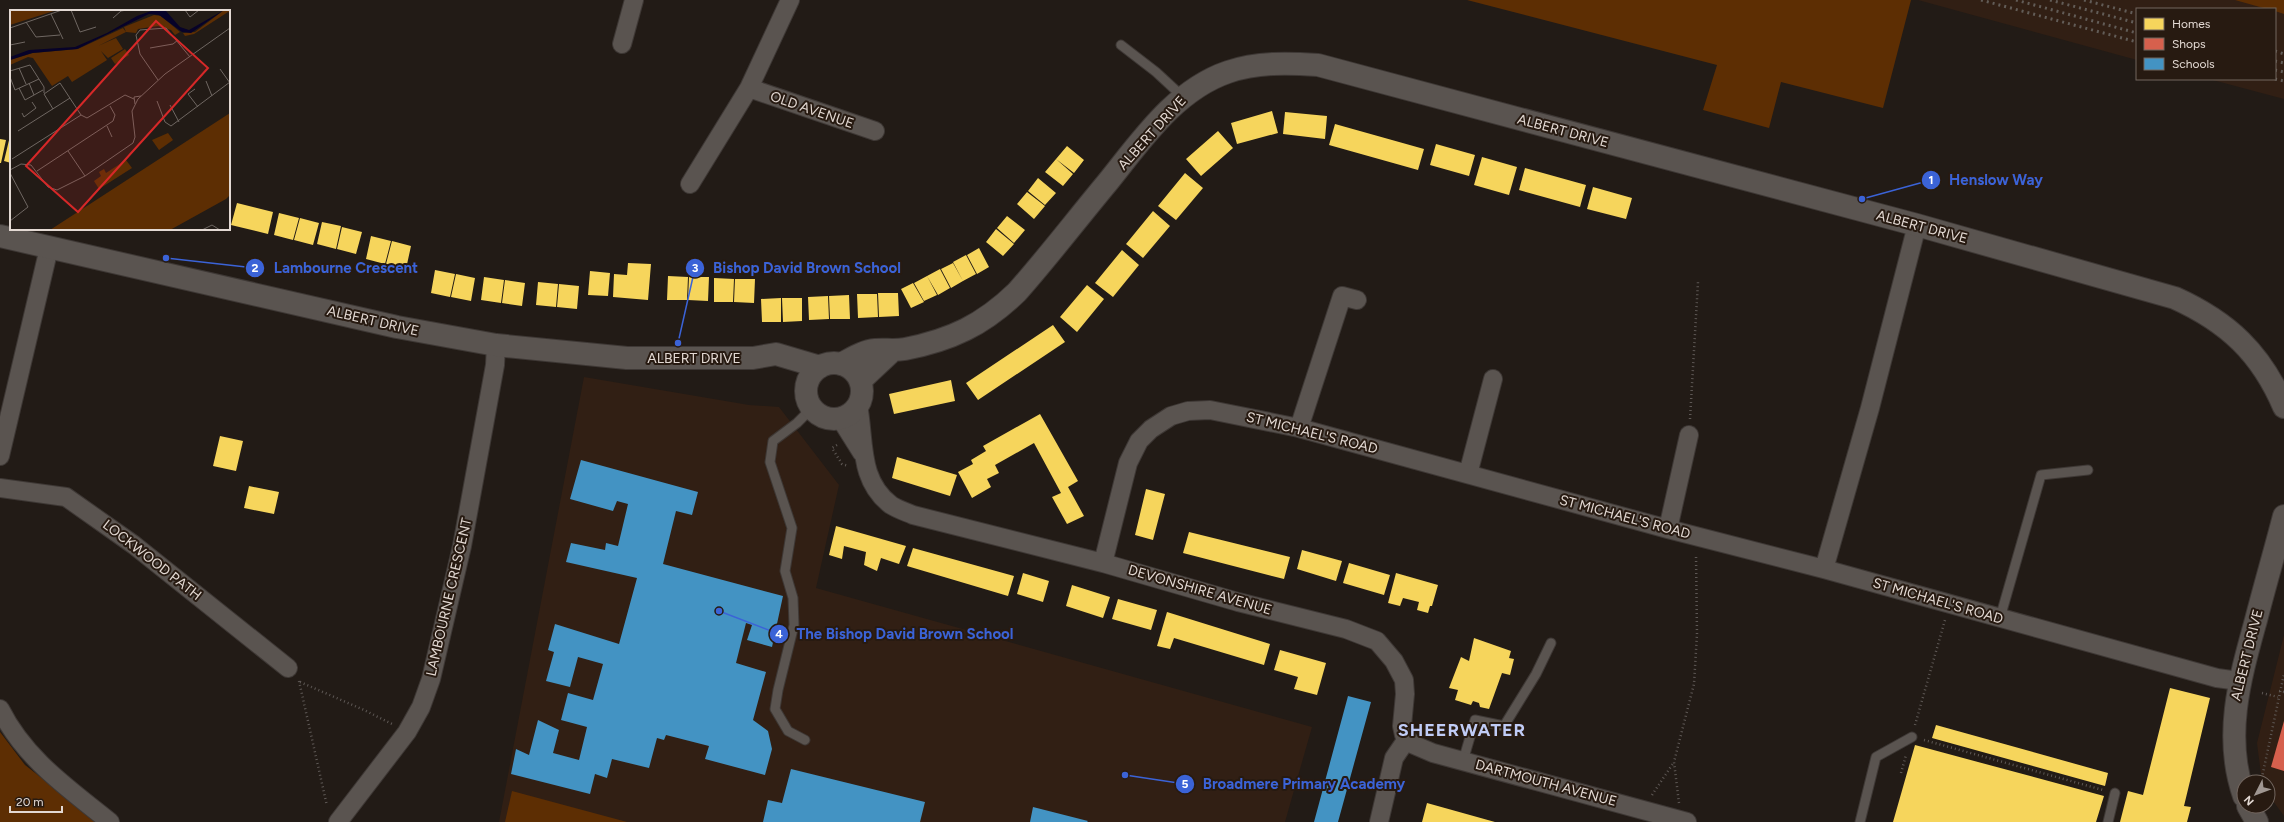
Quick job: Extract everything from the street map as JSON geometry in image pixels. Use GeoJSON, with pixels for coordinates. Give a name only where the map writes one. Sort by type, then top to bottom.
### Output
{"type":"FeatureCollection","features":[{"type":"Feature","properties":{"kind":"street"},"geometry":{"type":"LineString","coordinates":[[690,184],[749,88],[790,0]]}},
{"type":"Feature","properties":{"kind":"street"},"geometry":{"type":"LineString","coordinates":[[622,44],[628,2]]}},
{"type":"Feature","properties":{"kind":"street","name":"ALBERT DRIVE"},"geometry":{"type":"LineString","coordinates":[[841,364],[875,350],[892,351],[933,342],[980,323],[997,311],[1037,269],[1137,146],[1183,97],[1196,87],[1227,72],[1250,66],[1275,63],[1318,65],[1917,225],[2175,298],[2214,318],[2249,349],[2280,385],[2284,407]]}},
{"type":"Feature","properties":{"kind":"street","name":"OLD AVENUE"},"geometry":{"type":"LineString","coordinates":[[749,88],[875,131]]}},
{"type":"Feature","properties":{"kind":"street"},"geometry":{"type":"LineString","coordinates":[[1824,569],[1870,408],[1917,225]]}},
{"type":"Feature","properties":{"kind":"street","name":"ALBERT DRIVE"},"geometry":{"type":"LineString","coordinates":[[0,236],[397,328],[496,345],[627,358],[753,358],[792,371],[814,374]]}},
{"type":"Feature","properties":{"kind":"street"},"geometry":{"type":"LineString","coordinates":[[0,456],[50,248]]}},
{"type":"Feature","properties":{"kind":"street"},"geometry":{"type":"LineString","coordinates":[[1299,428],[1342,296],[1357,300]]}},
{"type":"Feature","properties":{"kind":"street","name":"LAMBOURNE CRESCENT"},"geometry":{"type":"LineString","coordinates":[[333,816],[406,732],[420,707],[431,679],[462,546],[493,372],[496,345]]}},
{"type":"Feature","properties":{"kind":"street"},"geometry":{"type":"LineString","coordinates":[[860,381],[892,351]]}},
{"type":"Feature","properties":{"kind":"street"},"geometry":{"type":"LineString","coordinates":[[834,363],[841,364],[852,370],[860,381],[862,393],[858,405],[853,411],[840,418],[830,418],[820,415],[812,408],[808,399],[814,374],[834,363]]}},
{"type":"Feature","properties":{"kind":"street"},"geometry":{"type":"LineString","coordinates":[[1468,474],[1494,379]]}},
{"type":"Feature","properties":{"kind":"street","name":"DEVONSHIRE AVENUE"},"geometry":{"type":"LineString","coordinates":[[858,405],[862,429],[862,453],[867,475],[875,489],[892,505],[913,515],[1103,562],[1238,602],[1346,630],[1376,641],[1394,661],[1404,680],[1405,694],[1402,726],[1407,739]]}},
{"type":"Feature","properties":{"kind":"street","name":"ST MICHAEL'S ROAD"},"geometry":{"type":"LineString","coordinates":[[1103,562],[1132,453],[1144,436],[1171,416],[1188,411],[1210,410],[1299,428],[1668,529],[1824,569],[2217,678],[2239,681]]}},
{"type":"Feature","properties":{"kind":"street","name":"DEVONSHIRE AVENUE"},"geometry":{"type":"LineString","coordinates":[[840,418],[862,453]]}},
{"type":"Feature","properties":{"kind":"street"},"geometry":{"type":"LineString","coordinates":[[1668,529],[1689,435]]}},
{"type":"Feature","properties":{"kind":"street","name":"LOCKWOOD PATH"},"geometry":{"type":"LineString","coordinates":[[0,488],[66,497],[134,545],[288,668]]}},
{"type":"Feature","properties":{"kind":"street","name":"ALBERT DRIVE"},"geometry":{"type":"LineString","coordinates":[[2238,774],[2235,763],[2234,716],[2239,681],[2284,516]]}},
{"type":"Feature","properties":{"kind":"street"},"geometry":{"type":"LineString","coordinates":[[0,709],[8,725],[35,760],[110,822]]}},
{"type":"Feature","properties":{"kind":"street"},"geometry":{"type":"LineString","coordinates":[[1379,822],[1394,758],[1407,739]]}},
{"type":"Feature","properties":{"kind":"street","name":"DARTMOUTH AVENUE"},"geometry":{"type":"LineString","coordinates":[[1407,739],[1412,744],[1423,749],[1463,761],[1684,821]]}},
{"type":"Feature","properties":{"kind":"lane"},"geometry":{"type":"LineString","coordinates":[[1121,45],[1156,72],[1183,97]]}},
{"type":"Feature","properties":{"kind":"lane"},"geometry":{"type":"LineString","coordinates":[[805,740],[788,731],[775,710],[778,690],[794,625],[793,598],[785,570],[792,528],[770,462],[773,442],[797,423],[812,408]]}},
{"type":"Feature","properties":{"kind":"lane"},"geometry":{"type":"LineString","coordinates":[[2000,618],[2041,475],[2088,470]]}},
{"type":"Feature","properties":{"kind":"lane"},"geometry":{"type":"LineString","coordinates":[[1463,761],[1475,720],[1504,726],[1536,674],[1551,643]]}},
{"type":"Feature","properties":{"kind":"lane"},"geometry":{"type":"LineString","coordinates":[[1860,822],[1876,757],[1912,737]]}},
{"type":"Feature","properties":{"kind":"lane"},"geometry":{"type":"LineString","coordinates":[[2108,822],[2115,793]]}},
{"type":"Feature","properties":{"kind":"path"},"geometry":{"type":"LineString","coordinates":[[1689,435],[1698,282]]}},
{"type":"Feature","properties":{"kind":"path"},"geometry":{"type":"LineString","coordinates":[[1635,807],[1638,795],[1650,798],[1674,762],[1694,684],[1697,634],[1696,536]]}},
{"type":"Feature","properties":{"kind":"path"},"geometry":{"type":"LineString","coordinates":[[1901,773],[1950,604]]}},
{"type":"Feature","properties":{"kind":"path"},"geometry":{"type":"LineString","coordinates":[[288,668],[300,682],[364,710],[406,732]]}},
{"type":"Feature","properties":{"kind":"path"},"geometry":{"type":"LineString","coordinates":[[2263,774],[2284,674]]}},
{"type":"Feature","properties":{"kind":"path"},"geometry":{"type":"LineString","coordinates":[[300,682],[333,816]]}},
{"type":"Feature","properties":{"kind":"path"},"geometry":{"type":"LineString","coordinates":[[2280,691],[2284,692]]}},
{"type":"Feature","properties":{"kind":"path"},"geometry":{"type":"LineString","coordinates":[[2262,693],[2278,697]]}},
{"type":"Feature","properties":{"kind":"path"},"geometry":{"type":"LineString","coordinates":[[1912,737],[2115,793]]}},
{"type":"Feature","properties":{"kind":"path"},"geometry":{"type":"LineString","coordinates":[[1674,762],[1684,821]]}},
{"type":"Feature","properties":{"kind":"shaded area"},"geometry":{"type":"Polygon","coordinates":[[[1467,0],[1911,0],[1883,108],[1781,82],[1769,128],[1703,110],[1717,65],[1467,0]]]}},
{"type":"Feature","properties":{"kind":"shaded area"},"geometry":{"type":"Polygon","coordinates":[[[1918,0],[2277,0],[2284,2],[2284,99],[2213,80],[2276,80],[2276,8],[2136,8],[2136,60],[1918,0]]]}},
{"type":"Feature","properties":{"kind":"shaded area"},"geometry":{"type":"Polygon","coordinates":[[[2235,0],[2284,0],[2284,14],[2276,11],[2276,8],[2263,8],[2235,0]]]}},
{"type":"Feature","properties":{"kind":"shaded area"},"geometry":{"type":"Polygon","coordinates":[[[584,377],[749,405],[779,407],[839,485],[816,588],[1312,727],[1285,822],[499,822],[584,377]]]}},
{"type":"Feature","properties":{"kind":"shaded area"},"geometry":{"type":"Polygon","coordinates":[[[2284,635],[2284,816],[2276,805],[2276,774],[2261,774],[2257,743],[2284,635]]]}},
{"type":"Feature","properties":{"kind":"shaded area"},"geometry":{"type":"Polygon","coordinates":[[[0,732],[25,765],[98,822],[0,822],[0,732]]]}},
{"type":"Feature","properties":{"kind":"shaded area"},"geometry":{"type":"Polygon","coordinates":[[[512,791],[627,822],[505,822],[512,791]]]}},
{"type":"Feature","properties":{"kind":"building: Homes"},"geometry":{"type":"Polygon","coordinates":[[[1272,111],[1278,133],[1237,144],[1231,123],[1272,111]]]}},
{"type":"Feature","properties":{"kind":"building: Homes"},"geometry":{"type":"Polygon","coordinates":[[[1285,112],[1327,116],[1325,139],[1283,134],[1285,112]]]}},
{"type":"Feature","properties":{"kind":"building: Homes"},"geometry":{"type":"Polygon","coordinates":[[[1335,124],[1424,149],[1418,170],[1329,145],[1335,124]]]}},
{"type":"Feature","properties":{"kind":"building: Homes"},"geometry":{"type":"Polygon","coordinates":[[[1218,131],[1233,148],[1201,176],[1186,159],[1218,131]]]}},
{"type":"Feature","properties":{"kind":"building: Homes"},"geometry":{"type":"Polygon","coordinates":[[[10,136],[10,163],[4,161],[10,136]]]}},
{"type":"Feature","properties":{"kind":"building: Homes"},"geometry":{"type":"Polygon","coordinates":[[[0,139],[6,140],[1,163],[0,163],[0,139]]]}},
{"type":"Feature","properties":{"kind":"building: Homes"},"geometry":{"type":"Polygon","coordinates":[[[1436,144],[1475,155],[1469,176],[1430,165],[1436,144]]]}},
{"type":"Feature","properties":{"kind":"building: Homes"},"geometry":{"type":"Polygon","coordinates":[[[1067,146],[1084,160],[1074,173],[1056,159],[1067,146]]]}},
{"type":"Feature","properties":{"kind":"building: Homes"},"geometry":{"type":"Polygon","coordinates":[[[1482,157],[1517,167],[1509,195],[1474,185],[1482,157]]]}},
{"type":"Feature","properties":{"kind":"building: Homes"},"geometry":{"type":"Polygon","coordinates":[[[1056,159],[1073,174],[1063,186],[1045,172],[1056,159]]]}},
{"type":"Feature","properties":{"kind":"building: Homes"},"geometry":{"type":"Polygon","coordinates":[[[1525,168],[1586,185],[1580,207],[1519,190],[1525,168]]]}},
{"type":"Feature","properties":{"kind":"building: Homes"},"geometry":{"type":"Polygon","coordinates":[[[1185,173],[1203,188],[1176,220],[1158,206],[1185,173]]]}},
{"type":"Feature","properties":{"kind":"building: Homes"},"geometry":{"type":"Polygon","coordinates":[[[1038,178],[1056,193],[1045,205],[1028,191],[1038,178]]]}},
{"type":"Feature","properties":{"kind":"building: Homes"},"geometry":{"type":"Polygon","coordinates":[[[1593,187],[1632,198],[1626,219],[1587,209],[1593,187]]]}},
{"type":"Feature","properties":{"kind":"building: Homes"},"geometry":{"type":"Polygon","coordinates":[[[1027,192],[1045,206],[1034,219],[1017,204],[1027,192]]]}},
{"type":"Feature","properties":{"kind":"building: Homes"},"geometry":{"type":"Polygon","coordinates":[[[237,203],[273,212],[268,234],[231,225],[237,203]]]}},
{"type":"Feature","properties":{"kind":"building: Homes"},"geometry":{"type":"Polygon","coordinates":[[[1153,211],[1170,226],[1143,258],[1126,244],[1153,211]]]}},
{"type":"Feature","properties":{"kind":"building: Homes"},"geometry":{"type":"Polygon","coordinates":[[[279,213],[299,218],[293,240],[274,235],[279,213]]]}},
{"type":"Feature","properties":{"kind":"building: Homes"},"geometry":{"type":"Polygon","coordinates":[[[1007,216],[1025,230],[1014,243],[997,228],[1007,216]]]}},
{"type":"Feature","properties":{"kind":"building: Homes"},"geometry":{"type":"Polygon","coordinates":[[[300,218],[319,223],[313,245],[294,240],[300,218]]]}},
{"type":"Feature","properties":{"kind":"building: Homes"},"geometry":{"type":"Polygon","coordinates":[[[322,222],[341,226],[336,249],[317,244],[322,222]]]}},
{"type":"Feature","properties":{"kind":"building: Homes"},"geometry":{"type":"Polygon","coordinates":[[[342,227],[362,232],[356,254],[337,249],[342,227]]]}},
{"type":"Feature","properties":{"kind":"building: Homes"},"geometry":{"type":"Polygon","coordinates":[[[996,229],[1014,244],[1003,256],[986,242],[996,229]]]}},
{"type":"Feature","properties":{"kind":"building: Homes"},"geometry":{"type":"Polygon","coordinates":[[[371,236],[391,241],[385,264],[366,259],[371,236]]]}},
{"type":"Feature","properties":{"kind":"building: Homes"},"geometry":{"type":"Polygon","coordinates":[[[392,241],[411,246],[406,269],[386,264],[392,241]]]}},
{"type":"Feature","properties":{"kind":"building: Homes"},"geometry":{"type":"Polygon","coordinates":[[[979,248],[989,267],[977,274],[967,255],[979,248]]]}},
{"type":"Feature","properties":{"kind":"building: Homes"},"geometry":{"type":"Polygon","coordinates":[[[1122,250],[1139,265],[1113,297],[1095,283],[1122,250]]]}},
{"type":"Feature","properties":{"kind":"building: Homes"},"geometry":{"type":"Polygon","coordinates":[[[966,255],[976,274],[963,281],[953,262],[966,255]]]}},
{"type":"Feature","properties":{"kind":"building: Homes"},"geometry":{"type":"Polygon","coordinates":[[[628,263],[651,264],[648,300],[613,297],[614,274],[627,275],[628,263]]]}},
{"type":"Feature","properties":{"kind":"building: Homes"},"geometry":{"type":"Polygon","coordinates":[[[953,263],[963,281],[951,288],[941,269],[953,263]]]}},
{"type":"Feature","properties":{"kind":"building: Homes"},"geometry":{"type":"Polygon","coordinates":[[[940,269],[950,288],[938,295],[927,276],[940,269]]]}},
{"type":"Feature","properties":{"kind":"building: Homes"},"geometry":{"type":"Polygon","coordinates":[[[435,270],[455,274],[450,297],[431,293],[435,270]]]}},
{"type":"Feature","properties":{"kind":"building: Homes"},"geometry":{"type":"Polygon","coordinates":[[[590,271],[610,273],[608,296],[588,295],[590,271]]]}},
{"type":"Feature","properties":{"kind":"building: Homes"},"geometry":{"type":"Polygon","coordinates":[[[456,274],[475,278],[471,301],[451,297],[456,274]]]}},
{"type":"Feature","properties":{"kind":"building: Homes"},"geometry":{"type":"Polygon","coordinates":[[[668,276],[688,277],[687,300],[667,300],[668,276]]]}},
{"type":"Feature","properties":{"kind":"building: Homes"},"geometry":{"type":"Polygon","coordinates":[[[927,276],[937,295],[924,301],[914,283],[927,276]]]}},
{"type":"Feature","properties":{"kind":"building: Homes"},"geometry":{"type":"Polygon","coordinates":[[[484,277],[504,280],[501,303],[481,300],[484,277]]]}},
{"type":"Feature","properties":{"kind":"building: Homes"},"geometry":{"type":"Polygon","coordinates":[[[689,277],[709,277],[708,301],[688,300],[689,277]]]}},
{"type":"Feature","properties":{"kind":"building: Homes"},"geometry":{"type":"Polygon","coordinates":[[[714,278],[734,279],[733,302],[714,302],[714,278]]]}},
{"type":"Feature","properties":{"kind":"building: Homes"},"geometry":{"type":"Polygon","coordinates":[[[735,279],[755,279],[754,303],[734,302],[735,279]]]}},
{"type":"Feature","properties":{"kind":"building: Homes"},"geometry":{"type":"Polygon","coordinates":[[[505,280],[525,283],[522,306],[502,303],[505,280]]]}},
{"type":"Feature","properties":{"kind":"building: Homes"},"geometry":{"type":"Polygon","coordinates":[[[538,282],[558,284],[556,307],[536,305],[538,282]]]}},
{"type":"Feature","properties":{"kind":"building: Homes"},"geometry":{"type":"Polygon","coordinates":[[[913,283],[924,302],[911,308],[901,289],[913,283]]]}},
{"type":"Feature","properties":{"kind":"building: Homes"},"geometry":{"type":"Polygon","coordinates":[[[559,284],[579,286],[577,309],[557,307],[559,284]]]}},
{"type":"Feature","properties":{"kind":"building: Homes"},"geometry":{"type":"Polygon","coordinates":[[[1087,285],[1104,299],[1077,332],[1060,317],[1087,285]]]}},
{"type":"Feature","properties":{"kind":"building: Homes"},"geometry":{"type":"Polygon","coordinates":[[[878,293],[898,293],[899,316],[879,317],[878,293]]]}},
{"type":"Feature","properties":{"kind":"building: Homes"},"geometry":{"type":"Polygon","coordinates":[[[857,294],[877,294],[878,317],[858,318],[857,294]]]}},
{"type":"Feature","properties":{"kind":"building: Homes"},"geometry":{"type":"Polygon","coordinates":[[[849,295],[850,319],[830,319],[829,296],[849,295]]]}},
{"type":"Feature","properties":{"kind":"building: Homes"},"geometry":{"type":"Polygon","coordinates":[[[828,296],[829,319],[809,320],[808,297],[828,296]]]}},
{"type":"Feature","properties":{"kind":"building: Homes"},"geometry":{"type":"Polygon","coordinates":[[[781,298],[781,322],[762,322],[761,299],[781,298]]]}},
{"type":"Feature","properties":{"kind":"building: Homes"},"geometry":{"type":"Polygon","coordinates":[[[782,298],[802,298],[802,321],[783,322],[782,298]]]}},
{"type":"Feature","properties":{"kind":"building: Homes"},"geometry":{"type":"Polygon","coordinates":[[[1053,325],[1065,342],[978,400],[966,383],[1053,325]]]}},
{"type":"Feature","properties":{"kind":"building: Homes"},"geometry":{"type":"Polygon","coordinates":[[[951,380],[955,401],[894,414],[889,394],[951,380]]]}},
{"type":"Feature","properties":{"kind":"building: Homes"},"geometry":{"type":"Polygon","coordinates":[[[1040,414],[1078,481],[1068,487],[1084,516],[1067,524],[1052,497],[1061,493],[1034,443],[995,465],[999,473],[987,479],[991,487],[972,498],[958,472],[973,464],[971,460],[986,451],[983,446],[1040,414]]]}},
{"type":"Feature","properties":{"kind":"building: Homes"},"geometry":{"type":"Polygon","coordinates":[[[220,436],[243,441],[236,471],[213,466],[220,436]]]}},
{"type":"Feature","properties":{"kind":"building: Homes"},"geometry":{"type":"Polygon","coordinates":[[[897,457],[957,475],[950,496],[892,478],[897,457]]]}},
{"type":"Feature","properties":{"kind":"building: Homes"},"geometry":{"type":"Polygon","coordinates":[[[249,486],[279,492],[274,514],[244,508],[249,486]]]}},
{"type":"Feature","properties":{"kind":"building: Homes"},"geometry":{"type":"Polygon","coordinates":[[[1146,489],[1165,494],[1153,540],[1135,535],[1146,489]]]}},
{"type":"Feature","properties":{"kind":"building: Homes"},"geometry":{"type":"Polygon","coordinates":[[[836,526],[906,546],[899,564],[881,558],[877,571],[864,565],[866,552],[844,546],[842,559],[829,555],[836,526]]]}},
{"type":"Feature","properties":{"kind":"building: Homes"},"geometry":{"type":"Polygon","coordinates":[[[1189,532],[1290,557],[1284,579],[1183,553],[1189,532]]]}},
{"type":"Feature","properties":{"kind":"building: Homes"},"geometry":{"type":"Polygon","coordinates":[[[913,548],[1014,576],[1008,596],[907,566],[913,548]]]}},
{"type":"Feature","properties":{"kind":"building: Homes"},"geometry":{"type":"Polygon","coordinates":[[[1302,550],[1342,561],[1336,581],[1297,569],[1302,550]]]}},
{"type":"Feature","properties":{"kind":"building: Homes"},"geometry":{"type":"Polygon","coordinates":[[[1349,563],[1390,575],[1384,595],[1343,583],[1349,563]]]}},
{"type":"Feature","properties":{"kind":"building: Homes"},"geometry":{"type":"Polygon","coordinates":[[[1023,573],[1049,581],[1043,602],[1017,594],[1023,573]]]}},
{"type":"Feature","properties":{"kind":"building: Homes"},"geometry":{"type":"Polygon","coordinates":[[[1396,573],[1438,585],[1432,606],[1430,606],[1428,613],[1417,610],[1419,602],[1403,598],[1400,606],[1388,603],[1396,573]]]}},
{"type":"Feature","properties":{"kind":"building: Homes"},"geometry":{"type":"Polygon","coordinates":[[[1072,585],[1110,597],[1103,618],[1066,606],[1072,585]]]}},
{"type":"Feature","properties":{"kind":"building: Homes"},"geometry":{"type":"Polygon","coordinates":[[[1118,599],[1157,610],[1151,630],[1112,619],[1118,599]]]}},
{"type":"Feature","properties":{"kind":"building: Homes"},"geometry":{"type":"Polygon","coordinates":[[[1167,612],[1270,644],[1264,665],[1174,638],[1170,649],[1157,646],[1167,612]]]}},
{"type":"Feature","properties":{"kind":"building: Homes"},"geometry":{"type":"Polygon","coordinates":[[[1474,638],[1511,651],[1509,658],[1514,659],[1510,675],[1502,673],[1489,709],[1480,707],[1479,703],[1473,701],[1471,705],[1455,700],[1458,690],[1449,688],[1461,657],[1469,661],[1474,638]]]}},
{"type":"Feature","properties":{"kind":"building: Homes"},"geometry":{"type":"Polygon","coordinates":[[[1280,650],[1326,663],[1317,695],[1294,689],[1298,677],[1274,670],[1280,650]]]}},
{"type":"Feature","properties":{"kind":"building: Homes"},"geometry":{"type":"Polygon","coordinates":[[[2170,688],[2210,698],[2184,806],[2191,807],[2187,822],[2120,822],[2128,791],[2143,795],[2170,688]]]}},
{"type":"Feature","properties":{"kind":"building: Homes"},"geometry":{"type":"Polygon","coordinates":[[[1936,725],[2108,773],[2105,786],[1932,738],[1936,725]]]}},
{"type":"Feature","properties":{"kind":"building: Homes"},"geometry":{"type":"Polygon","coordinates":[[[1915,745],[2104,796],[2096,822],[1893,822],[1915,745]]]}},
{"type":"Feature","properties":{"kind":"building: Homes"},"geometry":{"type":"Polygon","coordinates":[[[1427,803],[1495,822],[1422,822],[1427,803]]]}},
{"type":"Feature","properties":{"kind":"building: Shops"},"geometry":{"type":"Polygon","coordinates":[[[2284,721],[2284,771],[2271,767],[2284,721]]]}},
{"type":"Feature","properties":{"kind":"building: Schools"},"geometry":{"type":"Polygon","coordinates":[[[581,460],[698,492],[692,515],[676,511],[663,564],[783,596],[772,647],[747,640],[752,625],[746,623],[736,663],[766,672],[753,720],[768,731],[772,749],[765,775],[705,759],[709,746],[666,735],[664,740],[657,738],[649,768],[612,759],[607,778],[595,774],[590,794],[511,774],[516,749],[529,755],[538,720],[559,730],[553,753],[579,760],[587,727],[561,720],[568,693],[593,700],[603,664],[578,657],[570,687],[546,681],[554,652],[548,650],[555,624],[619,644],[637,578],[566,562],[571,543],[605,550],[606,543],[618,546],[628,504],[617,501],[613,511],[570,499],[581,460]]]}},
{"type":"Feature","properties":{"kind":"building: Schools"},"geometry":{"type":"Polygon","coordinates":[[[1348,696],[1371,702],[1338,822],[1314,822],[1348,696]]]}},
{"type":"Feature","properties":{"kind":"building: Schools"},"geometry":{"type":"Polygon","coordinates":[[[791,769],[925,802],[920,822],[763,822],[768,800],[782,803],[791,769]]]}},
{"type":"Feature","properties":{"kind":"building: Schools"},"geometry":{"type":"Polygon","coordinates":[[[1033,807],[1088,821],[1030,822],[1033,807]]]}},
{"type":"Feature","properties":{"kind":"railway"},"geometry":{"type":"LineString","coordinates":[[1981,0],[2136,42]]}},
{"type":"Feature","properties":{"kind":"railway"},"geometry":{"type":"LineString","coordinates":[[2016,0],[2136,33]]}},
{"type":"Feature","properties":{"kind":"railway"},"geometry":{"type":"LineString","coordinates":[[2050,0],[2136,23]]}},
{"type":"Feature","properties":{"kind":"railway"},"geometry":{"type":"LineString","coordinates":[[2084,0],[2136,14]]}},
{"type":"Feature","properties":{"kind":"railway"},"geometry":{"type":"LineString","coordinates":[[2276,51],[2284,54]]}},
{"type":"Feature","properties":{"kind":"railway"},"geometry":{"type":"LineString","coordinates":[[2276,61],[2284,63]]}},
{"type":"Feature","properties":{"kind":"railway"},"geometry":{"type":"LineString","coordinates":[[2276,70],[2284,72]]}},
{"type":"Feature","properties":{"kind":"railway"},"geometry":{"type":"LineString","coordinates":[[2276,79],[2284,81]]}},
{"type":"Feature","properties":{"kind":"place","name":"Henslow Way"},"geometry":{"type":"Point","coordinates":[1862,199]}},
{"type":"Feature","properties":{"kind":"place","name":"Lambourne Crescent"},"geometry":{"type":"Point","coordinates":[166,258]}},
{"type":"Feature","properties":{"kind":"place","name":"Bishop David Brown School"},"geometry":{"type":"Point","coordinates":[678,343]}},
{"type":"Feature","properties":{"kind":"place","name":"The Bishop David Brown School"},"geometry":{"type":"Point","coordinates":[719,611]}},
{"type":"Feature","properties":{"kind":"place","name":"Broadmere Primary Academy"},"geometry":{"type":"Point","coordinates":[1125,775]}},
{"type":"Feature","properties":{"kind":"district","name":"SHEERWATER"},"geometry":{"type":"Point","coordinates":[1462,730]}}]}
